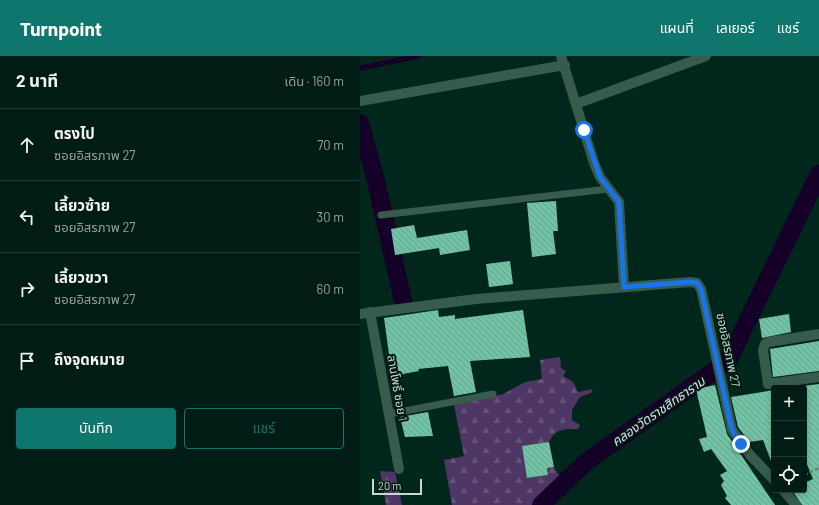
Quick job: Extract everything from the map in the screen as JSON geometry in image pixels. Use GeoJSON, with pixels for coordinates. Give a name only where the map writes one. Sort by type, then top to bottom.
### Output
{"type":"FeatureCollection","features":[{"type":"Feature","properties":{"kind":"street"},"geometry":{"type":"LineString","coordinates":[[576,104],[706,56]]}},
{"type":"Feature","properties":{"kind":"street"},"geometry":{"type":"LineString","coordinates":[[360,101],[563,60],[594,163],[600,177],[619,202],[621,210],[624,287]]}},
{"type":"Feature","properties":{"kind":"street","name":"ซอยอิสรภาพ 27"},"geometry":{"type":"LineString","coordinates":[[365,313],[476,299],[624,287],[697,283],[701,289],[732,430],[745,450],[771,477]]}},
{"type":"Feature","properties":{"kind":"street","name":"ลานโพธิ์ ซอย 1"},"geometry":{"type":"LineString","coordinates":[[365,313],[389,414],[399,469]]}},
{"type":"Feature","properties":{"kind":"street"},"geometry":{"type":"LineString","coordinates":[[819,334],[769,342],[765,344],[763,350],[768,384],[819,377]]}},
{"type":"Feature","properties":{"kind":"street"},"geometry":{"type":"LineString","coordinates":[[786,493],[796,505]]}},
{"type":"Feature","properties":{"kind":"lane"},"geometry":{"type":"LineString","coordinates":[[381,216],[608,189]]}},
{"type":"Feature","properties":{"kind":"lane"},"geometry":{"type":"LineString","coordinates":[[389,414],[493,394]]}},
{"type":"Feature","properties":{"kind":"path"},"geometry":{"type":"LineString","coordinates":[[807,474],[819,468]]}},
{"type":"Feature","properties":{"kind":"green space"},"geometry":{"type":"Polygon","coordinates":[[[560,357],[561,368],[566,371],[563,376],[573,382],[578,392],[593,389],[591,393],[580,397],[572,410],[572,420],[580,425],[578,429],[565,429],[557,432],[551,437],[549,442],[522,447],[528,478],[548,475],[547,468],[554,467],[560,477],[534,505],[452,505],[444,460],[464,456],[454,405],[503,394],[525,382],[542,379],[540,360],[560,357]]]}},
{"type":"Feature","properties":{"kind":"green space"},"geometry":{"type":"Polygon","coordinates":[[[380,471],[395,472],[402,505],[386,505],[380,471]]]}},
{"type":"Feature","properties":{"kind":"building"},"geometry":{"type":"Polygon","coordinates":[[[556,201],[558,231],[553,231],[556,254],[532,257],[527,203],[556,201]]]}},
{"type":"Feature","properties":{"kind":"building"},"geometry":{"type":"Polygon","coordinates":[[[414,225],[417,238],[467,230],[470,250],[440,255],[439,248],[395,255],[391,229],[414,225]]]}},
{"type":"Feature","properties":{"kind":"building"},"geometry":{"type":"Polygon","coordinates":[[[510,261],[513,284],[489,287],[486,264],[510,261]]]}},
{"type":"Feature","properties":{"kind":"building"},"geometry":{"type":"Polygon","coordinates":[[[438,310],[439,317],[455,315],[455,319],[523,310],[530,357],[470,361],[476,392],[454,396],[448,366],[418,369],[419,371],[392,376],[384,318],[438,310]]]}},
{"type":"Feature","properties":{"kind":"building"},"geometry":{"type":"Polygon","coordinates":[[[789,314],[791,332],[762,338],[759,319],[789,314]]]}},
{"type":"Feature","properties":{"kind":"building"},"geometry":{"type":"Polygon","coordinates":[[[819,341],[819,371],[773,377],[770,349],[819,341]]]}},
{"type":"Feature","properties":{"kind":"building"},"geometry":{"type":"Polygon","coordinates":[[[819,384],[819,505],[802,505],[794,493],[807,493],[807,482],[813,479],[807,464],[807,386],[819,384]]]}},
{"type":"Feature","properties":{"kind":"building"},"geometry":{"type":"Polygon","coordinates":[[[715,385],[727,434],[775,505],[731,505],[725,498],[727,496],[721,485],[724,481],[720,475],[727,471],[711,449],[704,452],[699,439],[707,437],[696,389],[715,385]]]}},
{"type":"Feature","properties":{"kind":"building"},"geometry":{"type":"Polygon","coordinates":[[[771,390],[771,461],[763,440],[749,442],[738,427],[731,397],[771,390]]]}},
{"type":"Feature","properties":{"kind":"building"},"geometry":{"type":"Polygon","coordinates":[[[428,412],[433,436],[405,437],[400,417],[428,412]]]}},
{"type":"Feature","properties":{"kind":"building"},"geometry":{"type":"Polygon","coordinates":[[[549,442],[554,467],[547,468],[548,475],[527,478],[522,446],[549,442]]]}},
{"type":"Feature","properties":{"kind":"waterway"},"geometry":{"type":"LineString","coordinates":[[360,68],[419,56]]}},
{"type":"Feature","properties":{"kind":"waterway"},"geometry":{"type":"LineString","coordinates":[[360,123],[376,181],[403,300]]}},
{"type":"Feature","properties":{"kind":"waterway","name":"คลองวัดราชสิทธาราม"},"geometry":{"type":"LineString","coordinates":[[541,505],[586,462],[728,361],[819,174]]}},
{"type":"Feature","properties":{"kind":"route"},"geometry":{"type":"LineString","coordinates":[[584,130],[600,177],[619,202],[621,210],[624,287],[690,282],[697,283],[701,289],[732,430],[741,444]]}}]}
